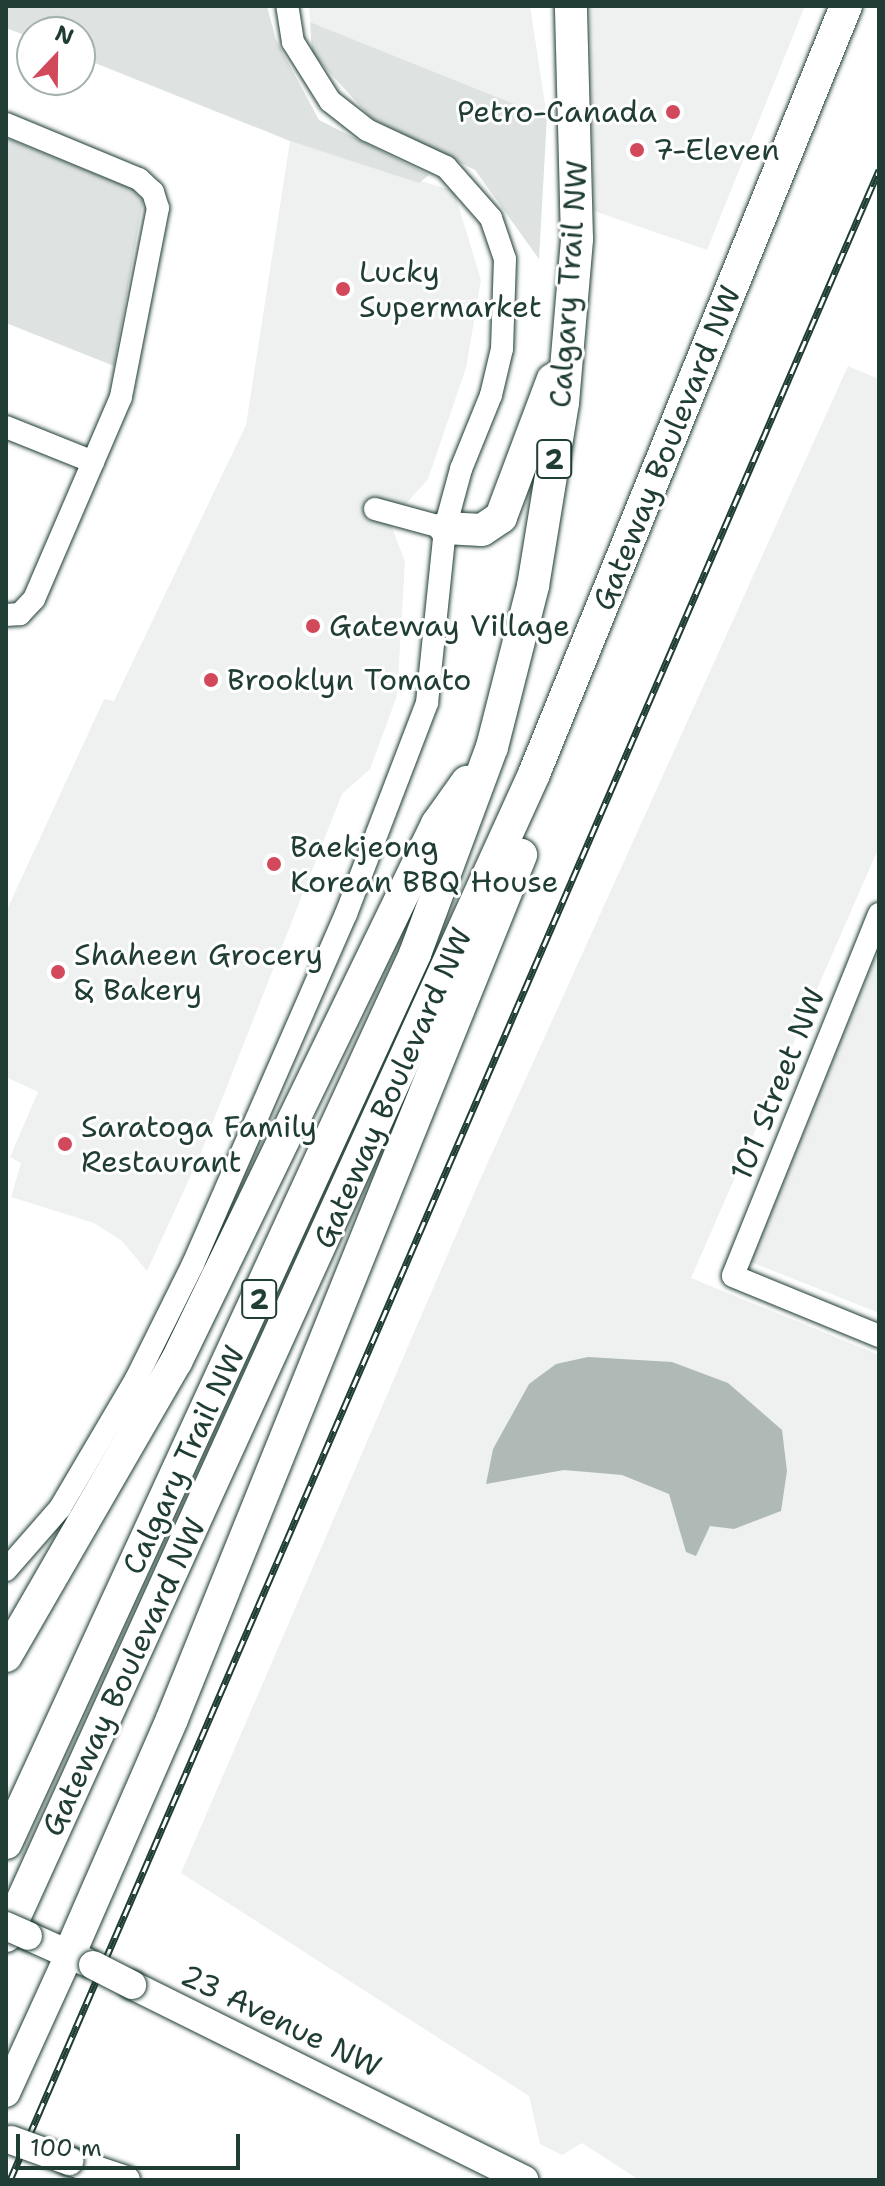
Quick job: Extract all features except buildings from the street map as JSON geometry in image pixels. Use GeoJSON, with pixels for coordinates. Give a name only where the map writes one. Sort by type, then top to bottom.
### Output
{"type":"FeatureCollection","features":[{"type":"Feature","properties":{"kind":"highway","name":"Calgary Trail NW"},"geometry":{"type":"LineString","coordinates":[[6,1843],[373,1050],[415,954],[492,747],[540,548],[571,331],[578,139],[571,6]]}},
{"type":"Feature","properties":{"kind":"highway","name":"Gateway Boulevard NW"},"geometry":{"type":"LineString","coordinates":[[13,1933],[534,774],[846,6]]}},
{"type":"Feature","properties":{"kind":"highway"},"geometry":{"type":"LineString","coordinates":[[445,528],[482,530],[501,517],[571,331]]}},
{"type":"Feature","properties":{"kind":"highway"},"geometry":{"type":"LineString","coordinates":[[6,1656],[176,1362],[437,824],[492,747]]}},
{"type":"Feature","properties":{"kind":"highway"},"geometry":{"type":"LineString","coordinates":[[81,1960],[172,1719],[530,832],[534,774]]}},
{"type":"Feature","properties":{"kind":"main road","name":"23 Avenue NW"},"geometry":{"type":"LineString","coordinates":[[13,1933],[81,1960],[524,2180]]}},
{"type":"Feature","properties":{"kind":"main road"},"geometry":{"type":"LineString","coordinates":[[6,2093],[81,1960]]}},
{"type":"Feature","properties":{"kind":"main road"},"geometry":{"type":"LineString","coordinates":[[8,2139],[126,2180]]}},
{"type":"Feature","properties":{"kind":"street","name":"Calgary Trail NW"},"geometry":{"type":"LineString","coordinates":[[6,1570],[60,1508],[136,1379],[193,1264],[330,953],[427,703],[445,528],[500,359],[507,287],[499,238],[479,200],[446,167],[367,130],[330,101],[293,42],[287,6]]}},
{"type":"Feature","properties":{"kind":"street"},"geometry":{"type":"LineString","coordinates":[[6,124],[129,174],[153,192],[158,215],[124,390],[34,599],[13,614]]}},
{"type":"Feature","properties":{"kind":"street"},"geometry":{"type":"LineString","coordinates":[[6,427],[93,462]]}},
{"type":"Feature","properties":{"kind":"street"},"geometry":{"type":"LineString","coordinates":[[375,509],[445,528]]}},
{"type":"Feature","properties":{"kind":"street","name":"101 Street NW"},"geometry":{"type":"LineString","coordinates":[[879,914],[733,1276],[879,1336]]}},
{"type":"Feature","properties":{"kind":"shaded area"},"geometry":{"type":"Polygon","coordinates":[[[6,6],[267,6],[276,40],[319,120],[429,175],[419,183],[290,141],[96,63],[96,16],[16,16],[16,32],[6,28],[6,6]]]}},
{"type":"Feature","properties":{"kind":"shaded area"},"geometry":{"type":"Polygon","coordinates":[[[309,6],[530,6],[547,117],[310,22],[309,6]]]}},
{"type":"Feature","properties":{"kind":"shaded area"},"geometry":{"type":"Polygon","coordinates":[[[590,6],[805,6],[707,250],[594,211],[590,6]]]}},
{"type":"Feature","properties":{"kind":"shaded area"},"geometry":{"type":"Polygon","coordinates":[[[310,22],[547,117],[539,259],[475,170],[371,118],[312,53],[310,22]]]}},
{"type":"Feature","properties":{"kind":"shaded area"},"geometry":{"type":"Polygon","coordinates":[[[6,138],[133,189],[143,201],[114,366],[6,323],[6,138]]]}},
{"type":"Feature","properties":{"kind":"shaded area"},"geometry":{"type":"Polygon","coordinates":[[[290,141],[454,191],[481,280],[466,368],[428,479],[390,522],[405,562],[397,696],[370,769],[342,794],[198,1160],[147,1271],[122,1241],[94,1223],[11,1197],[21,1163],[10,1157],[38,1092],[6,1077],[6,912],[104,699],[114,701],[246,425],[290,141]]]}},
{"type":"Feature","properties":{"kind":"shaded area"},"geometry":{"type":"Polygon","coordinates":[[[848,366],[879,379],[879,847],[691,1278],[879,1355],[879,2180],[638,2179],[582,2143],[562,2155],[540,2144],[529,2096],[181,1873],[475,1191],[848,366]]]}},
{"type":"Feature","properties":{"kind":"shaded area"},"geometry":{"type":"Polygon","coordinates":[[[879,947],[879,1313],[751,1262],[879,947]]]}},
{"type":"Feature","properties":{"kind":"shaded area"},"geometry":{"type":"Polygon","coordinates":[[[588,1357],[672,1362],[728,1383],[782,1430],[787,1471],[781,1511],[734,1529],[710,1526],[696,1556],[686,1552],[669,1494],[622,1475],[564,1470],[486,1484],[493,1449],[529,1384],[556,1364],[588,1357]]]}},
{"type":"Feature","properties":{"kind":"railway"},"geometry":{"type":"LineString","coordinates":[[10,2180],[879,170]]}},
{"type":"Feature","properties":{"kind":"place","name":"Petro-Canada"},"geometry":{"type":"Point","coordinates":[673,112]}},
{"type":"Feature","properties":{"kind":"place","name":"7-Eleven"},"geometry":{"type":"Point","coordinates":[637,150]}},
{"type":"Feature","properties":{"kind":"place","name":"Lucky Supermarket"},"geometry":{"type":"Point","coordinates":[343,289]}},
{"type":"Feature","properties":{"kind":"place","name":"Gateway Village"},"geometry":{"type":"Point","coordinates":[313,626]}},
{"type":"Feature","properties":{"kind":"place","name":"Brooklyn Tomato"},"geometry":{"type":"Point","coordinates":[211,680]}},
{"type":"Feature","properties":{"kind":"place","name":"Baekjeong Korean BBQ House"},"geometry":{"type":"Point","coordinates":[274,864]}},
{"type":"Feature","properties":{"kind":"place","name":"Shaheen Grocery & Bakery"},"geometry":{"type":"Point","coordinates":[58,972]}},
{"type":"Feature","properties":{"kind":"place","name":"Saratoga Family Restaurant"},"geometry":{"type":"Point","coordinates":[65,1144]}}]}
